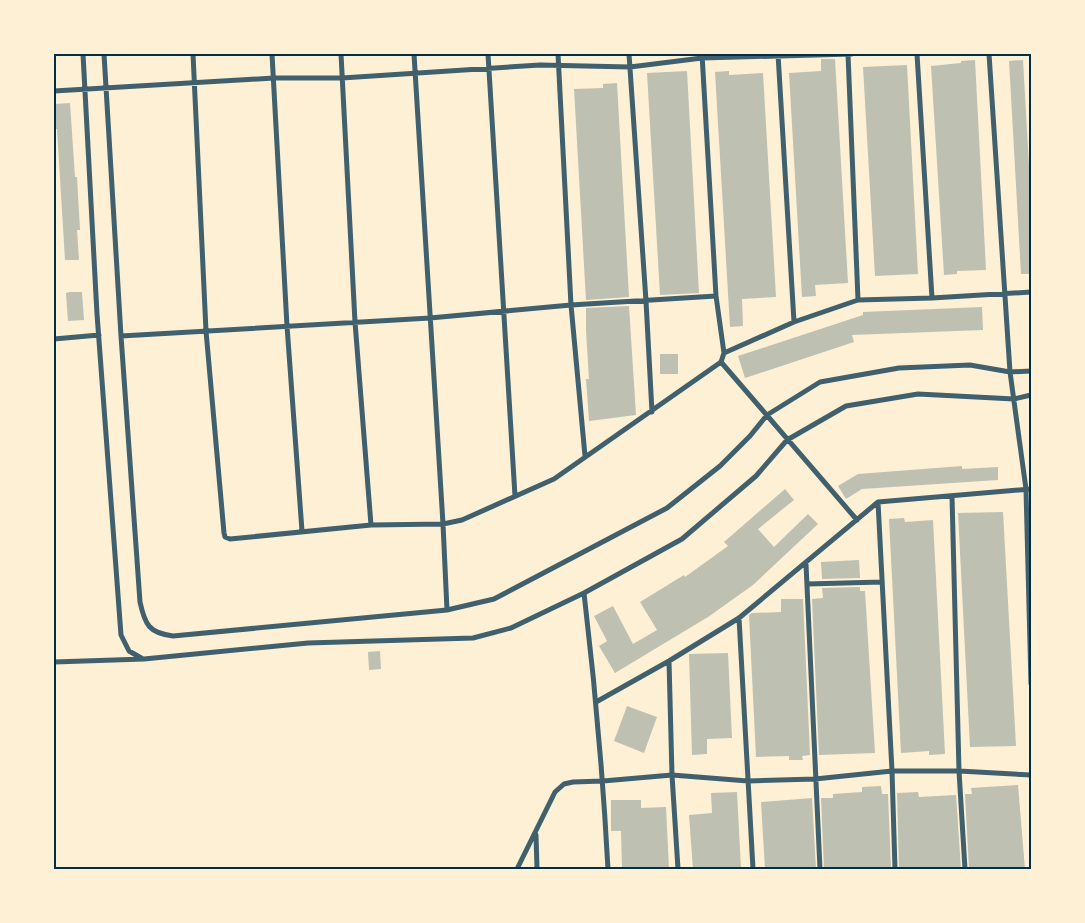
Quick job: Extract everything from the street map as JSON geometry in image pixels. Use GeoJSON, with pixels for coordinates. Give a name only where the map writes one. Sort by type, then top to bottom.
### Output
{"type":"FeatureCollection","features":[{"type":"Feature","properties":{"kind":"street"},"geometry":{"type":"LineString","coordinates":[[83,54],[99,335],[121,635],[129,651],[144,659]]}},
{"type":"Feature","properties":{"kind":"street"},"geometry":{"type":"LineString","coordinates":[[104,54],[120,336],[140,602],[144,618],[150,628],[161,634],[173,636],[447,610],[494,599],[667,508],[720,466],[750,436],[767,415],[820,382],[908,368],[970,365],[1010,372],[1031,371]]}},
{"type":"Feature","properties":{"kind":"street"},"geometry":{"type":"LineString","coordinates":[[193,54],[206,331],[224,533],[230,539],[371,525],[443,524],[462,520],[554,479],[721,362],[724,353],[716,296],[702,56]]}},
{"type":"Feature","properties":{"kind":"street"},"geometry":{"type":"LineString","coordinates":[[272,54],[287,326],[302,531]]}},
{"type":"Feature","properties":{"kind":"street"},"geometry":{"type":"LineString","coordinates":[[341,54],[355,322],[371,525]]}},
{"type":"Feature","properties":{"kind":"street"},"geometry":{"type":"LineString","coordinates":[[414,54],[447,610]]}},
{"type":"Feature","properties":{"kind":"street"},"geometry":{"type":"LineString","coordinates":[[488,54],[515,496]]}},
{"type":"Feature","properties":{"kind":"street"},"geometry":{"type":"LineString","coordinates":[[558,54],[571,305],[586,456]]}},
{"type":"Feature","properties":{"kind":"street"},"geometry":{"type":"LineString","coordinates":[[629,54],[652,412]]}},
{"type":"Feature","properties":{"kind":"street"},"geometry":{"type":"LineString","coordinates":[[848,54],[858,300]]}},
{"type":"Feature","properties":{"kind":"street"},"geometry":{"type":"LineString","coordinates":[[54,91],[274,78],[342,78],[559,65],[630,67],[702,56],[852,54]]}},
{"type":"Feature","properties":{"kind":"street"},"geometry":{"type":"LineString","coordinates":[[917,54],[932,298]]}},
{"type":"Feature","properties":{"kind":"street"},"geometry":{"type":"LineString","coordinates":[[989,54],[1010,372],[1028,489],[1031,684]]}},
{"type":"Feature","properties":{"kind":"street"},"geometry":{"type":"LineString","coordinates":[[778,55],[794,322]]}},
{"type":"Feature","properties":{"kind":"street"},"geometry":{"type":"LineString","coordinates":[[724,353],[794,322],[858,300],[1005,295],[1031,292]]}},
{"type":"Feature","properties":{"kind":"street"},"geometry":{"type":"LineString","coordinates":[[120,336],[430,318],[571,305],[716,296]]}},
{"type":"Feature","properties":{"kind":"street"},"geometry":{"type":"LineString","coordinates":[[54,339],[99,335]]}},
{"type":"Feature","properties":{"kind":"street"},"geometry":{"type":"LineString","coordinates":[[721,362],[857,520]]}},
{"type":"Feature","properties":{"kind":"street"},"geometry":{"type":"LineString","coordinates":[[54,662],[144,659],[308,643],[473,638],[511,628],[584,593],[682,539],[756,476],[787,440],[846,406],[918,394],[1014,399],[1031,395]]}},
{"type":"Feature","properties":{"kind":"street"},"geometry":{"type":"LineString","coordinates":[[596,702],[740,618],[878,502],[1028,489]]}},
{"type":"Feature","properties":{"kind":"street"},"geometry":{"type":"LineString","coordinates":[[952,496],[959,771],[965,869]]}},
{"type":"Feature","properties":{"kind":"street"},"geometry":{"type":"LineString","coordinates":[[878,502],[892,771],[895,869]]}},
{"type":"Feature","properties":{"kind":"street"},"geometry":{"type":"LineString","coordinates":[[806,564],[820,869]]}},
{"type":"Feature","properties":{"kind":"street"},"geometry":{"type":"LineString","coordinates":[[807,584],[882,582]]}},
{"type":"Feature","properties":{"kind":"street"},"geometry":{"type":"LineString","coordinates":[[584,593],[603,781],[608,869]]}},
{"type":"Feature","properties":{"kind":"street"},"geometry":{"type":"LineString","coordinates":[[740,618],[753,869]]}},
{"type":"Feature","properties":{"kind":"street"},"geometry":{"type":"LineString","coordinates":[[669,661],[672,774],[678,869]]}},
{"type":"Feature","properties":{"kind":"street"},"geometry":{"type":"LineString","coordinates":[[517,869],[556,792],[564,784],[573,782],[672,774],[748,781],[815,779],[892,771],[959,771],[1031,775]]}},
{"type":"Feature","properties":{"kind":"street"},"geometry":{"type":"LineString","coordinates":[[536,832],[537,869]]}},
{"type":"Feature","properties":{"kind":"building"},"geometry":{"type":"Polygon","coordinates":[[[821,59],[835,59],[848,283],[815,285],[816,296],[802,297],[789,73],[821,71],[821,59]]]}},
{"type":"Feature","properties":{"kind":"building"},"geometry":{"type":"Polygon","coordinates":[[[975,60],[986,270],[957,271],[957,274],[944,275],[931,66],[975,60]]]}},
{"type":"Feature","properties":{"kind":"building"},"geometry":{"type":"Polygon","coordinates":[[[1023,60],[1031,201],[1031,274],[1021,274],[1009,61],[1023,60]]]}},
{"type":"Feature","properties":{"kind":"building"},"geometry":{"type":"Polygon","coordinates":[[[907,65],[918,274],[875,276],[863,67],[907,65]]]}},
{"type":"Feature","properties":{"kind":"building"},"geometry":{"type":"Polygon","coordinates":[[[687,71],[699,293],[660,295],[647,73],[687,71]]]}},
{"type":"Feature","properties":{"kind":"building"},"geometry":{"type":"Polygon","coordinates":[[[729,71],[729,75],[763,73],[776,297],[742,299],[743,326],[730,327],[715,72],[729,71]]]}},
{"type":"Feature","properties":{"kind":"building"},"geometry":{"type":"Polygon","coordinates":[[[617,83],[629,297],[586,300],[574,89],[603,88],[603,84],[617,83]]]}},
{"type":"Feature","properties":{"kind":"building"},"geometry":{"type":"Polygon","coordinates":[[[70,103],[75,177],[77,177],[80,230],[77,230],[79,260],[65,260],[57,129],[54,129],[54,104],[70,103]]]}},
{"type":"Feature","properties":{"kind":"building"},"geometry":{"type":"Polygon","coordinates":[[[82,292],[84,320],[68,321],[66,293],[82,292]]]}},
{"type":"Feature","properties":{"kind":"building"},"geometry":{"type":"Polygon","coordinates":[[[629,306],[636,415],[589,421],[586,379],[589,379],[586,308],[629,306]]]}},
{"type":"Feature","properties":{"kind":"building"},"geometry":{"type":"Polygon","coordinates":[[[982,307],[983,330],[852,335],[854,342],[745,378],[738,356],[863,315],[863,312],[982,307]]]}},
{"type":"Feature","properties":{"kind":"building"},"geometry":{"type":"Polygon","coordinates":[[[660,354],[678,354],[678,374],[660,374],[660,354]]]}},
{"type":"Feature","properties":{"kind":"building"},"geometry":{"type":"Polygon","coordinates":[[[962,466],[962,469],[998,467],[998,480],[862,489],[846,499],[838,486],[858,474],[962,466]]]}},
{"type":"Feature","properties":{"kind":"building"},"geometry":{"type":"Polygon","coordinates":[[[785,489],[794,500],[758,529],[774,547],[808,514],[818,524],[753,585],[708,617],[615,673],[599,646],[607,641],[594,616],[613,606],[633,644],[657,630],[640,602],[684,575],[685,577],[728,546],[724,542],[785,489]]]}},
{"type":"Feature","properties":{"kind":"building"},"geometry":{"type":"Polygon","coordinates":[[[1003,512],[1016,746],[970,747],[958,513],[1003,512]]]}},
{"type":"Feature","properties":{"kind":"building"},"geometry":{"type":"Polygon","coordinates":[[[904,518],[905,522],[933,520],[945,754],[929,755],[929,751],[901,753],[889,519],[904,518]]]}},
{"type":"Feature","properties":{"kind":"building"},"geometry":{"type":"Polygon","coordinates":[[[859,560],[860,578],[822,579],[821,562],[859,560]]]}},
{"type":"Feature","properties":{"kind":"building"},"geometry":{"type":"Polygon","coordinates":[[[860,587],[860,591],[865,591],[875,753],[819,755],[812,599],[823,598],[822,588],[860,587]]]}},
{"type":"Feature","properties":{"kind":"building"},"geometry":{"type":"Polygon","coordinates":[[[781,599],[803,599],[810,755],[802,756],[803,760],[789,760],[789,756],[756,757],[749,615],[752,613],[781,612],[781,599]]]}},
{"type":"Feature","properties":{"kind":"building"},"geometry":{"type":"Polygon","coordinates":[[[380,651],[381,669],[369,670],[368,652],[380,651]]]}},
{"type":"Feature","properties":{"kind":"building"},"geometry":{"type":"Polygon","coordinates":[[[728,653],[732,738],[707,739],[707,754],[692,755],[689,654],[728,653]]]}},
{"type":"Feature","properties":{"kind":"building"},"geometry":{"type":"Polygon","coordinates":[[[627,706],[657,717],[644,753],[614,741],[627,706]]]}},
{"type":"Feature","properties":{"kind":"building"},"geometry":{"type":"Polygon","coordinates":[[[1018,785],[1025,869],[969,869],[965,794],[972,794],[971,788],[1018,785]]]}},
{"type":"Feature","properties":{"kind":"building"},"geometry":{"type":"Polygon","coordinates":[[[881,786],[882,794],[888,794],[891,869],[824,869],[821,798],[833,798],[833,794],[862,792],[862,787],[881,786]]]}},
{"type":"Feature","properties":{"kind":"building"},"geometry":{"type":"Polygon","coordinates":[[[737,792],[741,869],[693,869],[689,815],[712,813],[711,793],[737,792]]]}},
{"type":"Feature","properties":{"kind":"building"},"geometry":{"type":"Polygon","coordinates":[[[918,792],[919,797],[956,795],[961,869],[899,869],[897,793],[918,792]]]}},
{"type":"Feature","properties":{"kind":"building"},"geometry":{"type":"Polygon","coordinates":[[[812,798],[816,869],[765,869],[761,802],[812,798]]]}},
{"type":"Feature","properties":{"kind":"building"},"geometry":{"type":"Polygon","coordinates":[[[611,800],[641,800],[641,808],[666,807],[669,869],[622,869],[621,831],[611,831],[611,800]]]}}]}
